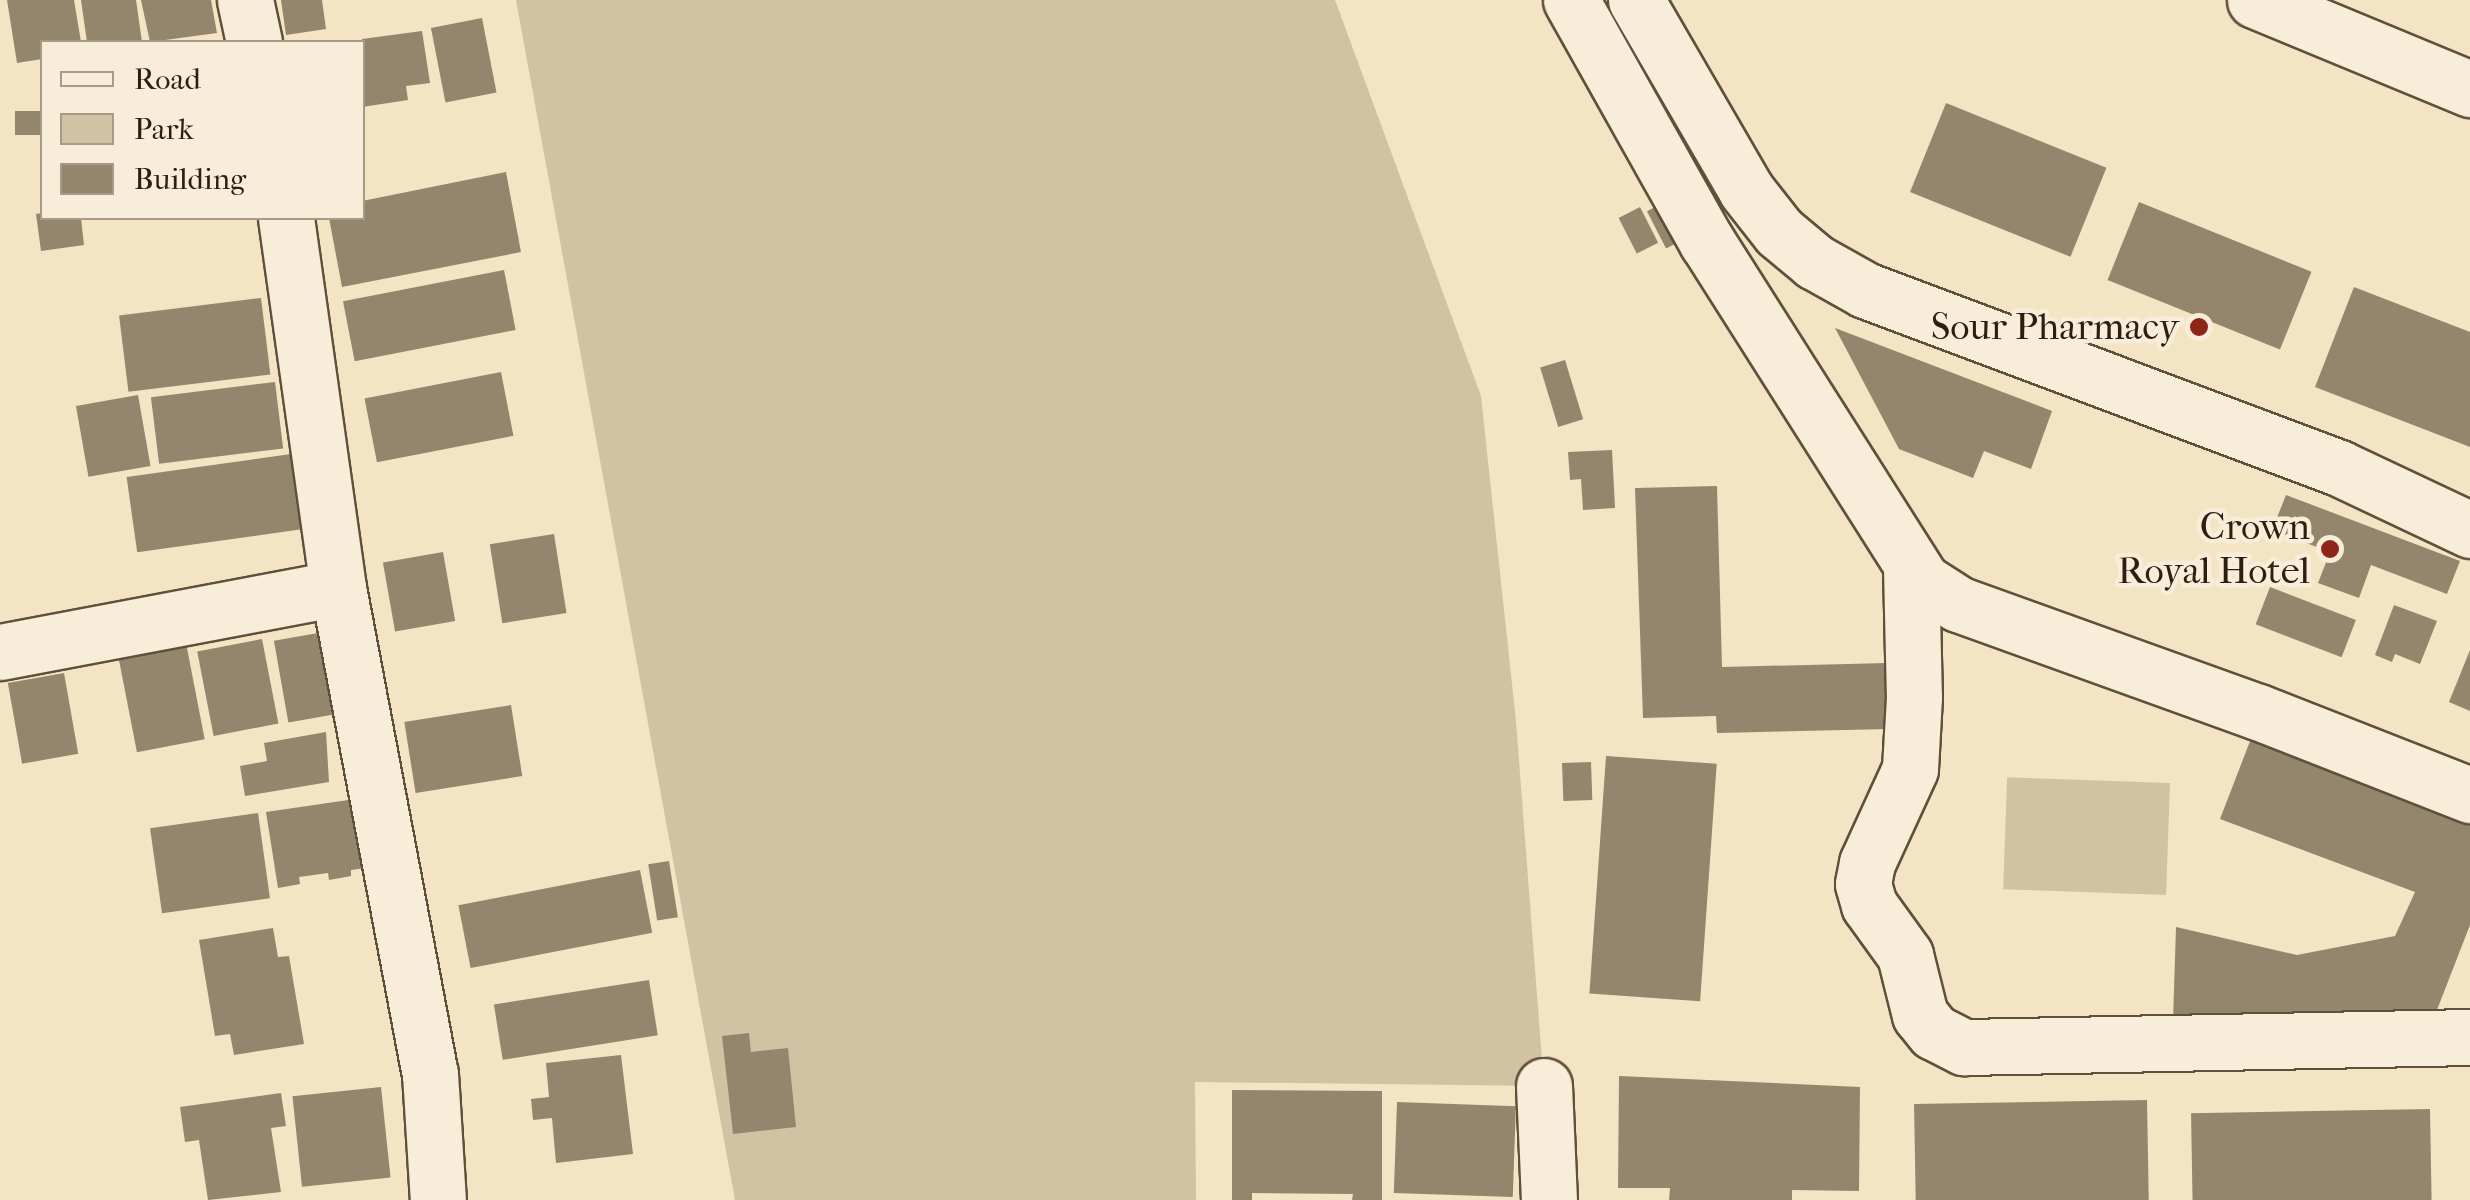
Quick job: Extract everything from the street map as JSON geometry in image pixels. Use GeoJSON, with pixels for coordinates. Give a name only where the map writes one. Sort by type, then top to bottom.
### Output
{"type":"FeatureCollection","features":[{"type":"Feature","properties":{"kind":"street"},"geometry":{"type":"LineString","coordinates":[[245,0],[254,40]]}},
{"type":"Feature","properties":{"kind":"street"},"geometry":{"type":"LineString","coordinates":[[1571,0],[1708,242],[1911,568],[1936,594],[2470,795]]}},
{"type":"Feature","properties":{"kind":"street"},"geometry":{"type":"LineString","coordinates":[[1636,0],[1746,190],[1778,232],[1815,262],[1865,290],[2339,468],[2470,530]]}},
{"type":"Feature","properties":{"kind":"street"},"geometry":{"type":"LineString","coordinates":[[2255,0],[2470,89]]}},
{"type":"Feature","properties":{"kind":"street"},"geometry":{"type":"LineString","coordinates":[[286,220],[338,588],[430,1074],[438,1200]]}},
{"type":"Feature","properties":{"kind":"street"},"geometry":{"type":"LineString","coordinates":[[1911,568],[1914,697],[1910,769],[1867,863],[1863,884],[1874,914],[1905,955],[1920,1015],[1934,1032],[1964,1047],[2470,1037]]}},
{"type":"Feature","properties":{"kind":"street"},"geometry":{"type":"LineString","coordinates":[[0,652],[338,588]]}},
{"type":"Feature","properties":{"kind":"street"},"geometry":{"type":"LineString","coordinates":[[1544,1086],[1550,1200]]}},
{"type":"Feature","properties":{"kind":"green space"},"geometry":{"type":"Polygon","coordinates":[[[516,0],[1335,0],[1481,396],[1516,721],[1544,1086],[1195,1082],[1196,1200],[735,1200],[516,0]]]}},
{"type":"Feature","properties":{"kind":"green space"},"geometry":{"type":"Polygon","coordinates":[[[2007,777],[2170,783],[2166,895],[2003,889],[2007,777]]]}},
{"type":"Feature","properties":{"kind":"building"},"geometry":{"type":"Polygon","coordinates":[[[7,0],[74,0],[81,40],[40,40],[40,59],[17,63],[7,0]]]}},
{"type":"Feature","properties":{"kind":"building"},"geometry":{"type":"Polygon","coordinates":[[[81,0],[136,0],[142,40],[87,40],[81,0]]]}},
{"type":"Feature","properties":{"kind":"building"},"geometry":{"type":"Polygon","coordinates":[[[141,0],[211,0],[217,33],[150,40],[141,0]]]}},
{"type":"Feature","properties":{"kind":"building"},"geometry":{"type":"Polygon","coordinates":[[[281,0],[322,0],[326,29],[286,35],[281,0]]]}},
{"type":"Feature","properties":{"kind":"building"},"geometry":{"type":"Polygon","coordinates":[[[482,18],[497,93],[445,103],[431,28],[482,18]]]}},
{"type":"Feature","properties":{"kind":"building"},"geometry":{"type":"Polygon","coordinates":[[[422,31],[430,83],[406,86],[408,100],[365,107],[362,39],[422,31]]]}},
{"type":"Feature","properties":{"kind":"building"},"geometry":{"type":"Polygon","coordinates":[[[1946,103],[2106,168],[2070,257],[1910,192],[1946,103]]]}},
{"type":"Feature","properties":{"kind":"building"},"geometry":{"type":"Polygon","coordinates":[[[15,111],[40,111],[40,135],[15,135],[15,111]]]}},
{"type":"Feature","properties":{"kind":"building"},"geometry":{"type":"Polygon","coordinates":[[[506,172],[521,252],[342,287],[329,220],[365,220],[365,200],[506,172]]]}},
{"type":"Feature","properties":{"kind":"building"},"geometry":{"type":"Polygon","coordinates":[[[2139,202],[2311,272],[2280,350],[2108,280],[2139,202]]]}},
{"type":"Feature","properties":{"kind":"building"},"geometry":{"type":"Polygon","coordinates":[[[1663,203],[1682,240],[1666,249],[1647,211],[1663,203]]]}},
{"type":"Feature","properties":{"kind":"building"},"geometry":{"type":"Polygon","coordinates":[[[1640,207],[1658,243],[1637,254],[1619,218],[1640,207]]]}},
{"type":"Feature","properties":{"kind":"building"},"geometry":{"type":"Polygon","coordinates":[[[40,213],[40,220],[81,220],[84,245],[41,251],[36,214],[40,213]]]}},
{"type":"Feature","properties":{"kind":"building"},"geometry":{"type":"Polygon","coordinates":[[[504,270],[516,330],[355,361],[343,301],[504,270]]]}},
{"type":"Feature","properties":{"kind":"building"},"geometry":{"type":"Polygon","coordinates":[[[2354,287],[2470,332],[2470,447],[2315,387],[2354,287]]]}},
{"type":"Feature","properties":{"kind":"building"},"geometry":{"type":"Polygon","coordinates":[[[261,298],[270,374],[128,392],[119,315],[261,298]]]}},
{"type":"Feature","properties":{"kind":"building"},"geometry":{"type":"Polygon","coordinates":[[[1835,328],[2052,411],[2031,469],[1984,451],[1973,478],[1899,449],[1835,328]]]}},
{"type":"Feature","properties":{"kind":"building"},"geometry":{"type":"Polygon","coordinates":[[[1565,360],[1583,419],[1558,427],[1540,368],[1565,360]]]}},
{"type":"Feature","properties":{"kind":"building"},"geometry":{"type":"Polygon","coordinates":[[[501,372],[513,436],[377,462],[365,399],[501,372]]]}},
{"type":"Feature","properties":{"kind":"building"},"geometry":{"type":"Polygon","coordinates":[[[275,382],[283,449],[159,464],[151,397],[275,382]]]}},
{"type":"Feature","properties":{"kind":"building"},"geometry":{"type":"Polygon","coordinates":[[[138,395],[151,466],[88,477],[76,406],[138,395]]]}},
{"type":"Feature","properties":{"kind":"building"},"geometry":{"type":"Polygon","coordinates":[[[1612,450],[1615,508],[1583,510],[1581,479],[1570,480],[1568,452],[1612,450]]]}},
{"type":"Feature","properties":{"kind":"building"},"geometry":{"type":"Polygon","coordinates":[[[291,454],[302,529],[137,552],[127,477],[291,454]]]}},
{"type":"Feature","properties":{"kind":"building"},"geometry":{"type":"Polygon","coordinates":[[[1717,486],[1722,667],[1887,663],[1889,729],[1717,733],[1716,716],[1643,718],[1635,488],[1717,486]]]}},
{"type":"Feature","properties":{"kind":"building"},"geometry":{"type":"Polygon","coordinates":[[[2286,495],[2460,561],[2447,594],[2371,565],[2359,598],[2318,583],[2330,552],[2272,530],[2286,495]]]}},
{"type":"Feature","properties":{"kind":"building"},"geometry":{"type":"Polygon","coordinates":[[[554,534],[567,613],[502,623],[490,544],[554,534]]]}},
{"type":"Feature","properties":{"kind":"building"},"geometry":{"type":"Polygon","coordinates":[[[443,552],[455,621],[395,632],[383,563],[443,552]]]}},
{"type":"Feature","properties":{"kind":"building"},"geometry":{"type":"Polygon","coordinates":[[[2270,587],[2356,620],[2342,657],[2256,624],[2270,587]]]}},
{"type":"Feature","properties":{"kind":"building"},"geometry":{"type":"Polygon","coordinates":[[[2394,605],[2437,621],[2420,664],[2395,654],[2392,662],[2375,655],[2394,605]]]}},
{"type":"Feature","properties":{"kind":"building"},"geometry":{"type":"Polygon","coordinates":[[[335,630],[349,712],[288,723],[274,641],[335,630]]]}},
{"type":"Feature","properties":{"kind":"building"},"geometry":{"type":"Polygon","coordinates":[[[262,639],[278,723],[214,736],[197,652],[262,639]]]}},
{"type":"Feature","properties":{"kind":"building"},"geometry":{"type":"Polygon","coordinates":[[[186,643],[205,739],[137,752],[118,656],[186,643]]]}},
{"type":"Feature","properties":{"kind":"building"},"geometry":{"type":"Polygon","coordinates":[[[2470,650],[2470,711],[2449,702],[2470,650]]]}},
{"type":"Feature","properties":{"kind":"building"},"geometry":{"type":"Polygon","coordinates":[[[64,673],[78,754],[22,764],[8,683],[64,673]]]}},
{"type":"Feature","properties":{"kind":"building"},"geometry":{"type":"Polygon","coordinates":[[[511,705],[522,776],[416,793],[404,722],[511,705]]]}},
{"type":"Feature","properties":{"kind":"building"},"geometry":{"type":"Polygon","coordinates":[[[326,732],[329,782],[245,796],[240,766],[267,761],[264,743],[326,732]]]}},
{"type":"Feature","properties":{"kind":"building"},"geometry":{"type":"Polygon","coordinates":[[[2252,736],[2470,822],[2470,925],[2428,1033],[2173,1021],[2176,927],[2297,955],[2395,936],[2415,892],[2220,819],[2252,736]]]}},
{"type":"Feature","properties":{"kind":"building"},"geometry":{"type":"Polygon","coordinates":[[[1606,756],[1717,764],[1700,1001],[1589,993],[1606,756]]]}},
{"type":"Feature","properties":{"kind":"building"},"geometry":{"type":"Polygon","coordinates":[[[1591,762],[1592,800],[1563,801],[1562,763],[1591,762]]]}},
{"type":"Feature","properties":{"kind":"building"},"geometry":{"type":"Polygon","coordinates":[[[369,797],[379,866],[351,870],[351,876],[329,880],[328,873],[299,877],[300,884],[278,888],[266,812],[369,797]]]}},
{"type":"Feature","properties":{"kind":"building"},"geometry":{"type":"Polygon","coordinates":[[[258,813],[270,898],[162,913],[150,828],[258,813]]]}},
{"type":"Feature","properties":{"kind":"building"},"geometry":{"type":"Polygon","coordinates":[[[669,861],[678,917],[657,921],[648,864],[669,861]]]}},
{"type":"Feature","properties":{"kind":"building"},"geometry":{"type":"Polygon","coordinates":[[[640,870],[652,933],[471,968],[458,905],[640,870]]]}},
{"type":"Feature","properties":{"kind":"building"},"geometry":{"type":"Polygon","coordinates":[[[273,928],[278,957],[289,956],[304,1044],[234,1055],[230,1034],[215,1036],[199,940],[273,928]]]}},
{"type":"Feature","properties":{"kind":"building"},"geometry":{"type":"Polygon","coordinates":[[[649,980],[658,1035],[503,1060],[494,1005],[649,980]]]}},
{"type":"Feature","properties":{"kind":"building"},"geometry":{"type":"Polygon","coordinates":[[[749,1033],[751,1052],[788,1048],[796,1127],[733,1134],[722,1036],[749,1033]]]}},
{"type":"Feature","properties":{"kind":"building"},"geometry":{"type":"Polygon","coordinates":[[[621,1055],[633,1154],[556,1163],[552,1118],[533,1120],[531,1099],[549,1097],[546,1063],[621,1055]]]}},
{"type":"Feature","properties":{"kind":"building"},"geometry":{"type":"Polygon","coordinates":[[[1619,1076],[1860,1087],[1859,1191],[1792,1190],[1792,1200],[1669,1200],[1670,1188],[1618,1188],[1619,1076]]]}},
{"type":"Feature","properties":{"kind":"building"},"geometry":{"type":"Polygon","coordinates":[[[381,1087],[391,1178],[302,1187],[292,1096],[381,1087]]]}},
{"type":"Feature","properties":{"kind":"building"},"geometry":{"type":"Polygon","coordinates":[[[1232,1090],[1382,1091],[1382,1200],[1352,1200],[1353,1194],[1252,1193],[1252,1200],[1232,1200],[1232,1090]]]}},
{"type":"Feature","properties":{"kind":"building"},"geometry":{"type":"Polygon","coordinates":[[[281,1093],[286,1126],[271,1128],[281,1192],[208,1200],[199,1140],[185,1142],[180,1107],[281,1093]]]}},
{"type":"Feature","properties":{"kind":"building"},"geometry":{"type":"Polygon","coordinates":[[[2147,1100],[2149,1200],[1916,1200],[1914,1104],[2147,1100]]]}},
{"type":"Feature","properties":{"kind":"building"},"geometry":{"type":"Polygon","coordinates":[[[1397,1102],[1516,1106],[1513,1197],[1394,1193],[1397,1102]]]}},
{"type":"Feature","properties":{"kind":"building"},"geometry":{"type":"Polygon","coordinates":[[[2430,1109],[2432,1200],[2193,1200],[2191,1113],[2430,1109]]]}},
{"type":"Feature","properties":{"kind":"place","name":"Sour Pharmacy"},"geometry":{"type":"Point","coordinates":[2199,327]}},
{"type":"Feature","properties":{"kind":"place","name":"Crown Royal Hotel"},"geometry":{"type":"Point","coordinates":[2330,549]}}]}
